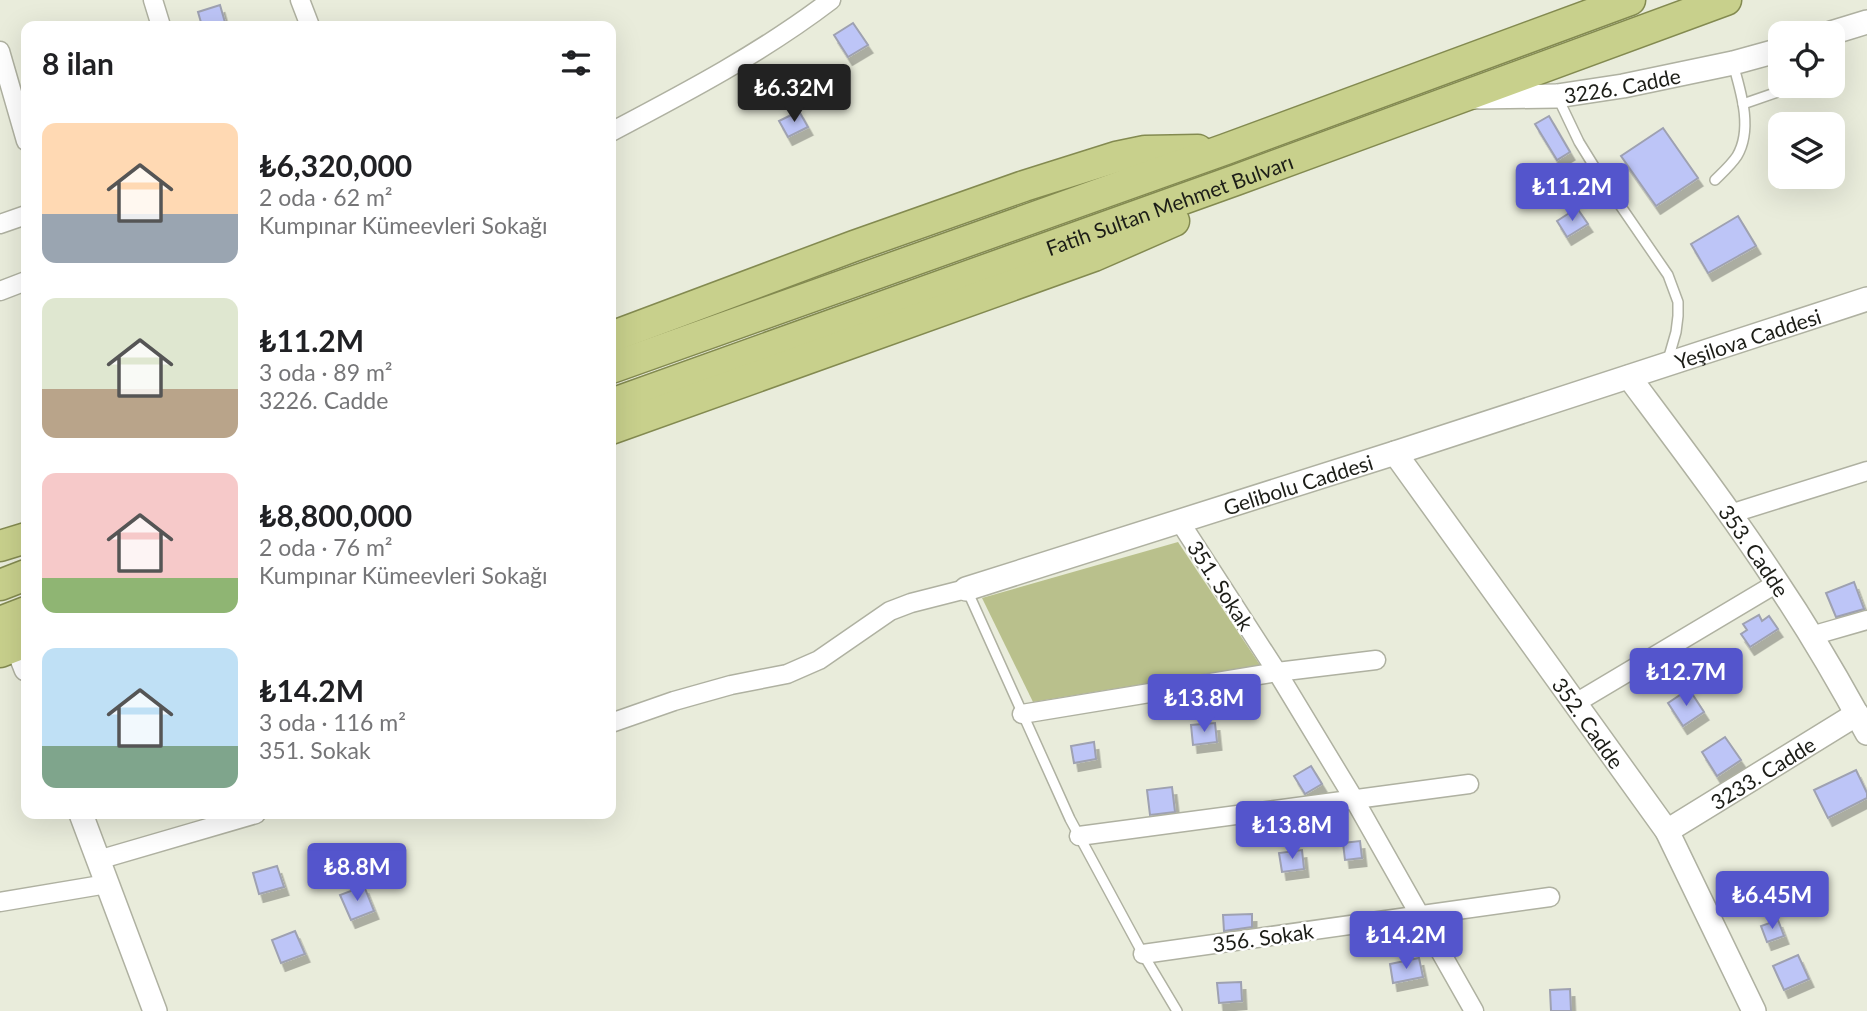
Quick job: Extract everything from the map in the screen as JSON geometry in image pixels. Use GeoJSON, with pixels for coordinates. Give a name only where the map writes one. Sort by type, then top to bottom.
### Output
{"type":"FeatureCollection","features":[{"type":"Feature","properties":{"kind":"highway","name":"Fatih Sultan Mehmet Bulvarı"},"geometry":{"type":"LineString","coordinates":[[616,366],[1226,149],[1630,0]]}},
{"type":"Feature","properties":{"kind":"highway","name":"Fatih Sultan Mehmet Bulvarı"},"geometry":{"type":"LineString","coordinates":[[616,402],[1236,180],[1726,0]]}},
{"type":"Feature","properties":{"kind":"highway"},"geometry":{"type":"LineString","coordinates":[[616,335],[854,246],[1024,186],[1116,157],[1145,152],[1226,149]]}},
{"type":"Feature","properties":{"kind":"highway"},"geometry":{"type":"LineString","coordinates":[[616,427],[1094,256],[1183,216],[1236,180]]}},
{"type":"Feature","properties":{"kind":"highway"},"geometry":{"type":"LineString","coordinates":[[0,549],[21,540]]}},
{"type":"Feature","properties":{"kind":"highway"},"geometry":{"type":"LineString","coordinates":[[0,585],[21,577]]}},
{"type":"Feature","properties":{"kind":"highway"},"geometry":{"type":"LineString","coordinates":[[0,622],[21,614]]}},
{"type":"Feature","properties":{"kind":"street"},"geometry":{"type":"LineString","coordinates":[[153,0],[159,21]]}},
{"type":"Feature","properties":{"kind":"street"},"geometry":{"type":"LineString","coordinates":[[300,0],[308,21]]}},
{"type":"Feature","properties":{"kind":"street"},"geometry":{"type":"LineString","coordinates":[[616,129],[718,74],[776,39],[831,0]]}},
{"type":"Feature","properties":{"kind":"street"},"geometry":{"type":"LineString","coordinates":[[1845,29],[1867,22]]}},
{"type":"Feature","properties":{"kind":"street"},"geometry":{"type":"LineString","coordinates":[[0,51],[21,124]]}},
{"type":"Feature","properties":{"kind":"street","name":"3226. Cadde"},"geometry":{"type":"LineString","coordinates":[[1462,97],[1557,96],[1622,86],[1768,53]]}},
{"type":"Feature","properties":{"kind":"street"},"geometry":{"type":"LineString","coordinates":[[0,224],[21,217]]}},
{"type":"Feature","properties":{"kind":"street"},"geometry":{"type":"LineString","coordinates":[[0,291],[21,283]]}},
{"type":"Feature","properties":{"kind":"street","name":"Yeşilova Caddesi"},"geometry":{"type":"LineString","coordinates":[[1629,377],[1867,299]]}},
{"type":"Feature","properties":{"kind":"street","name":"Gelibolu Caddesi"},"geometry":{"type":"LineString","coordinates":[[966,589],[1629,377]]}},
{"type":"Feature","properties":{"kind":"street","name":"353. Cadde"},"geometry":{"type":"LineString","coordinates":[[1629,377],[1777,583],[1862,724]]}},
{"type":"Feature","properties":{"kind":"street","name":"352. Cadde"},"geometry":{"type":"LineString","coordinates":[[1395,453],[1667,831],[1754,1011]]}},
{"type":"Feature","properties":{"kind":"street"},"geometry":{"type":"LineString","coordinates":[[1730,514],[1867,471]]}},
{"type":"Feature","properties":{"kind":"street","name":"351. Sokak"},"geometry":{"type":"LineString","coordinates":[[1180,522],[1278,672],[1354,799],[1474,1011]]}},
{"type":"Feature","properties":{"kind":"street"},"geometry":{"type":"LineString","coordinates":[[0,549],[21,557]]}},
{"type":"Feature","properties":{"kind":"street"},"geometry":{"type":"LineString","coordinates":[[1574,704],[1777,583]]}},
{"type":"Feature","properties":{"kind":"street"},"geometry":{"type":"LineString","coordinates":[[616,721],[731,685],[786,674],[819,660],[890,611],[966,589]]}},
{"type":"Feature","properties":{"kind":"street"},"geometry":{"type":"LineString","coordinates":[[1811,636],[1867,620]]}},
{"type":"Feature","properties":{"kind":"street"},"geometry":{"type":"LineString","coordinates":[[1023,714],[1278,672],[1376,660]]}},
{"type":"Feature","properties":{"kind":"street","name":"3233. Cadde"},"geometry":{"type":"LineString","coordinates":[[1667,831],[1862,724]]}},
{"type":"Feature","properties":{"kind":"street"},"geometry":{"type":"LineString","coordinates":[[1079,836],[1469,784]]}},
{"type":"Feature","properties":{"kind":"street"},"geometry":{"type":"LineString","coordinates":[[83,819],[155,1011]]}},
{"type":"Feature","properties":{"kind":"street"},"geometry":{"type":"LineString","coordinates":[[98,860],[239,819]]}},
{"type":"Feature","properties":{"kind":"street"},"geometry":{"type":"LineString","coordinates":[[0,902],[107,884]]}},
{"type":"Feature","properties":{"kind":"street","name":"356. Sokak"},"geometry":{"type":"LineString","coordinates":[[1143,954],[1550,897]]}},
{"type":"Feature","properties":{"kind":"lane"},"geometry":{"type":"LineString","coordinates":[[1714,180],[1732,163],[1739,152],[1745,122],[1733,63]]}},
{"type":"Feature","properties":{"kind":"lane"},"geometry":{"type":"LineString","coordinates":[[1743,104],[1768,95]]}},
{"type":"Feature","properties":{"kind":"lane"},"geometry":{"type":"LineString","coordinates":[[1557,96],[1579,142],[1600,176],[1668,275],[1678,302],[1678,316],[1666,365]]}},
{"type":"Feature","properties":{"kind":"lane"},"geometry":{"type":"LineString","coordinates":[[966,589],[1079,836],[1177,1011]]}},
{"type":"Feature","properties":{"kind":"green space"},"geometry":{"type":"Polygon","coordinates":[[[1178,542],[1260,665],[1033,702],[982,598],[1178,542]]]}},
{"type":"Feature","properties":{"kind":"building"},"geometry":{"type":"Polygon","coordinates":[[[220,5],[225,21],[201,21],[198,12],[220,5]]]}},
{"type":"Feature","properties":{"kind":"building"},"geometry":{"type":"Polygon","coordinates":[[[853,23],[868,45],[848,57],[834,35],[853,23]]]}},
{"type":"Feature","properties":{"kind":"building"},"geometry":{"type":"Polygon","coordinates":[[[799,111],[808,127],[788,137],[779,121],[799,111]]]}},
{"type":"Feature","properties":{"kind":"building"},"geometry":{"type":"Polygon","coordinates":[[[1549,116],[1570,152],[1557,160],[1535,124],[1549,116]]]}},
{"type":"Feature","properties":{"kind":"building"},"geometry":{"type":"Polygon","coordinates":[[[1663,128],[1698,178],[1656,206],[1621,156],[1663,128]]]}},
{"type":"Feature","properties":{"kind":"building"},"geometry":{"type":"Polygon","coordinates":[[[1577,208],[1588,224],[1567,237],[1557,221],[1577,208]]]}},
{"type":"Feature","properties":{"kind":"building"},"geometry":{"type":"Polygon","coordinates":[[[1738,216],[1756,246],[1708,273],[1691,244],[1738,216]]]}},
{"type":"Feature","properties":{"kind":"building"},"geometry":{"type":"Polygon","coordinates":[[[1854,582],[1864,609],[1836,617],[1826,593],[1854,582]]]}},
{"type":"Feature","properties":{"kind":"building"},"geometry":{"type":"Polygon","coordinates":[[[1759,615],[1762,621],[1769,616],[1778,629],[1750,647],[1741,634],[1747,630],[1743,624],[1759,615]]]}},
{"type":"Feature","properties":{"kind":"building"},"geometry":{"type":"Polygon","coordinates":[[[1689,689],[1704,712],[1683,726],[1668,703],[1689,689]]]}},
{"type":"Feature","properties":{"kind":"building"},"geometry":{"type":"Polygon","coordinates":[[[1215,723],[1217,742],[1193,745],[1191,725],[1215,723]]]}},
{"type":"Feature","properties":{"kind":"building"},"geometry":{"type":"Polygon","coordinates":[[[1725,737],[1741,760],[1717,776],[1702,752],[1725,737]]]}},
{"type":"Feature","properties":{"kind":"building"},"geometry":{"type":"Polygon","coordinates":[[[1094,742],[1096,759],[1074,763],[1071,746],[1094,742]]]}},
{"type":"Feature","properties":{"kind":"building"},"geometry":{"type":"Polygon","coordinates":[[[1311,766],[1322,784],[1305,794],[1294,776],[1311,766]]]}},
{"type":"Feature","properties":{"kind":"building"},"geometry":{"type":"Polygon","coordinates":[[[1856,770],[1867,798],[1828,818],[1814,790],[1856,770]]]}},
{"type":"Feature","properties":{"kind":"building"},"geometry":{"type":"Polygon","coordinates":[[[1172,787],[1175,812],[1150,815],[1147,790],[1172,787]]]}},
{"type":"Feature","properties":{"kind":"building"},"geometry":{"type":"Polygon","coordinates":[[[1360,841],[1362,858],[1345,860],[1343,843],[1360,841]]]}},
{"type":"Feature","properties":{"kind":"building"},"geometry":{"type":"Polygon","coordinates":[[[1302,850],[1304,869],[1282,872],[1279,853],[1302,850]]]}},
{"type":"Feature","properties":{"kind":"building"},"geometry":{"type":"Polygon","coordinates":[[[277,866],[284,887],[259,894],[253,873],[277,866]]]}},
{"type":"Feature","properties":{"kind":"building"},"geometry":{"type":"Polygon","coordinates":[[[364,886],[374,911],[351,920],[340,895],[364,886]]]}},
{"type":"Feature","properties":{"kind":"building"},"geometry":{"type":"Polygon","coordinates":[[[1252,914],[1252,927],[1224,931],[1223,915],[1252,914]]]}},
{"type":"Feature","properties":{"kind":"building"},"geometry":{"type":"Polygon","coordinates":[[[1778,920],[1784,936],[1767,942],[1761,926],[1778,920]]]}},
{"type":"Feature","properties":{"kind":"building"},"geometry":{"type":"Polygon","coordinates":[[[295,931],[305,954],[281,963],[272,940],[295,931]]]}},
{"type":"Feature","properties":{"kind":"building"},"geometry":{"type":"Polygon","coordinates":[[[1798,955],[1809,979],[1784,990],[1773,966],[1798,955]]]}},
{"type":"Feature","properties":{"kind":"building"},"geometry":{"type":"Polygon","coordinates":[[[1419,958],[1423,977],[1393,983],[1390,964],[1419,958]]]}},
{"type":"Feature","properties":{"kind":"building"},"geometry":{"type":"Polygon","coordinates":[[[1241,982],[1242,1001],[1219,1003],[1217,983],[1241,982]]]}},
{"type":"Feature","properties":{"kind":"building"},"geometry":{"type":"Polygon","coordinates":[[[1570,989],[1571,1011],[1551,1011],[1550,990],[1570,989]]]}}]}
